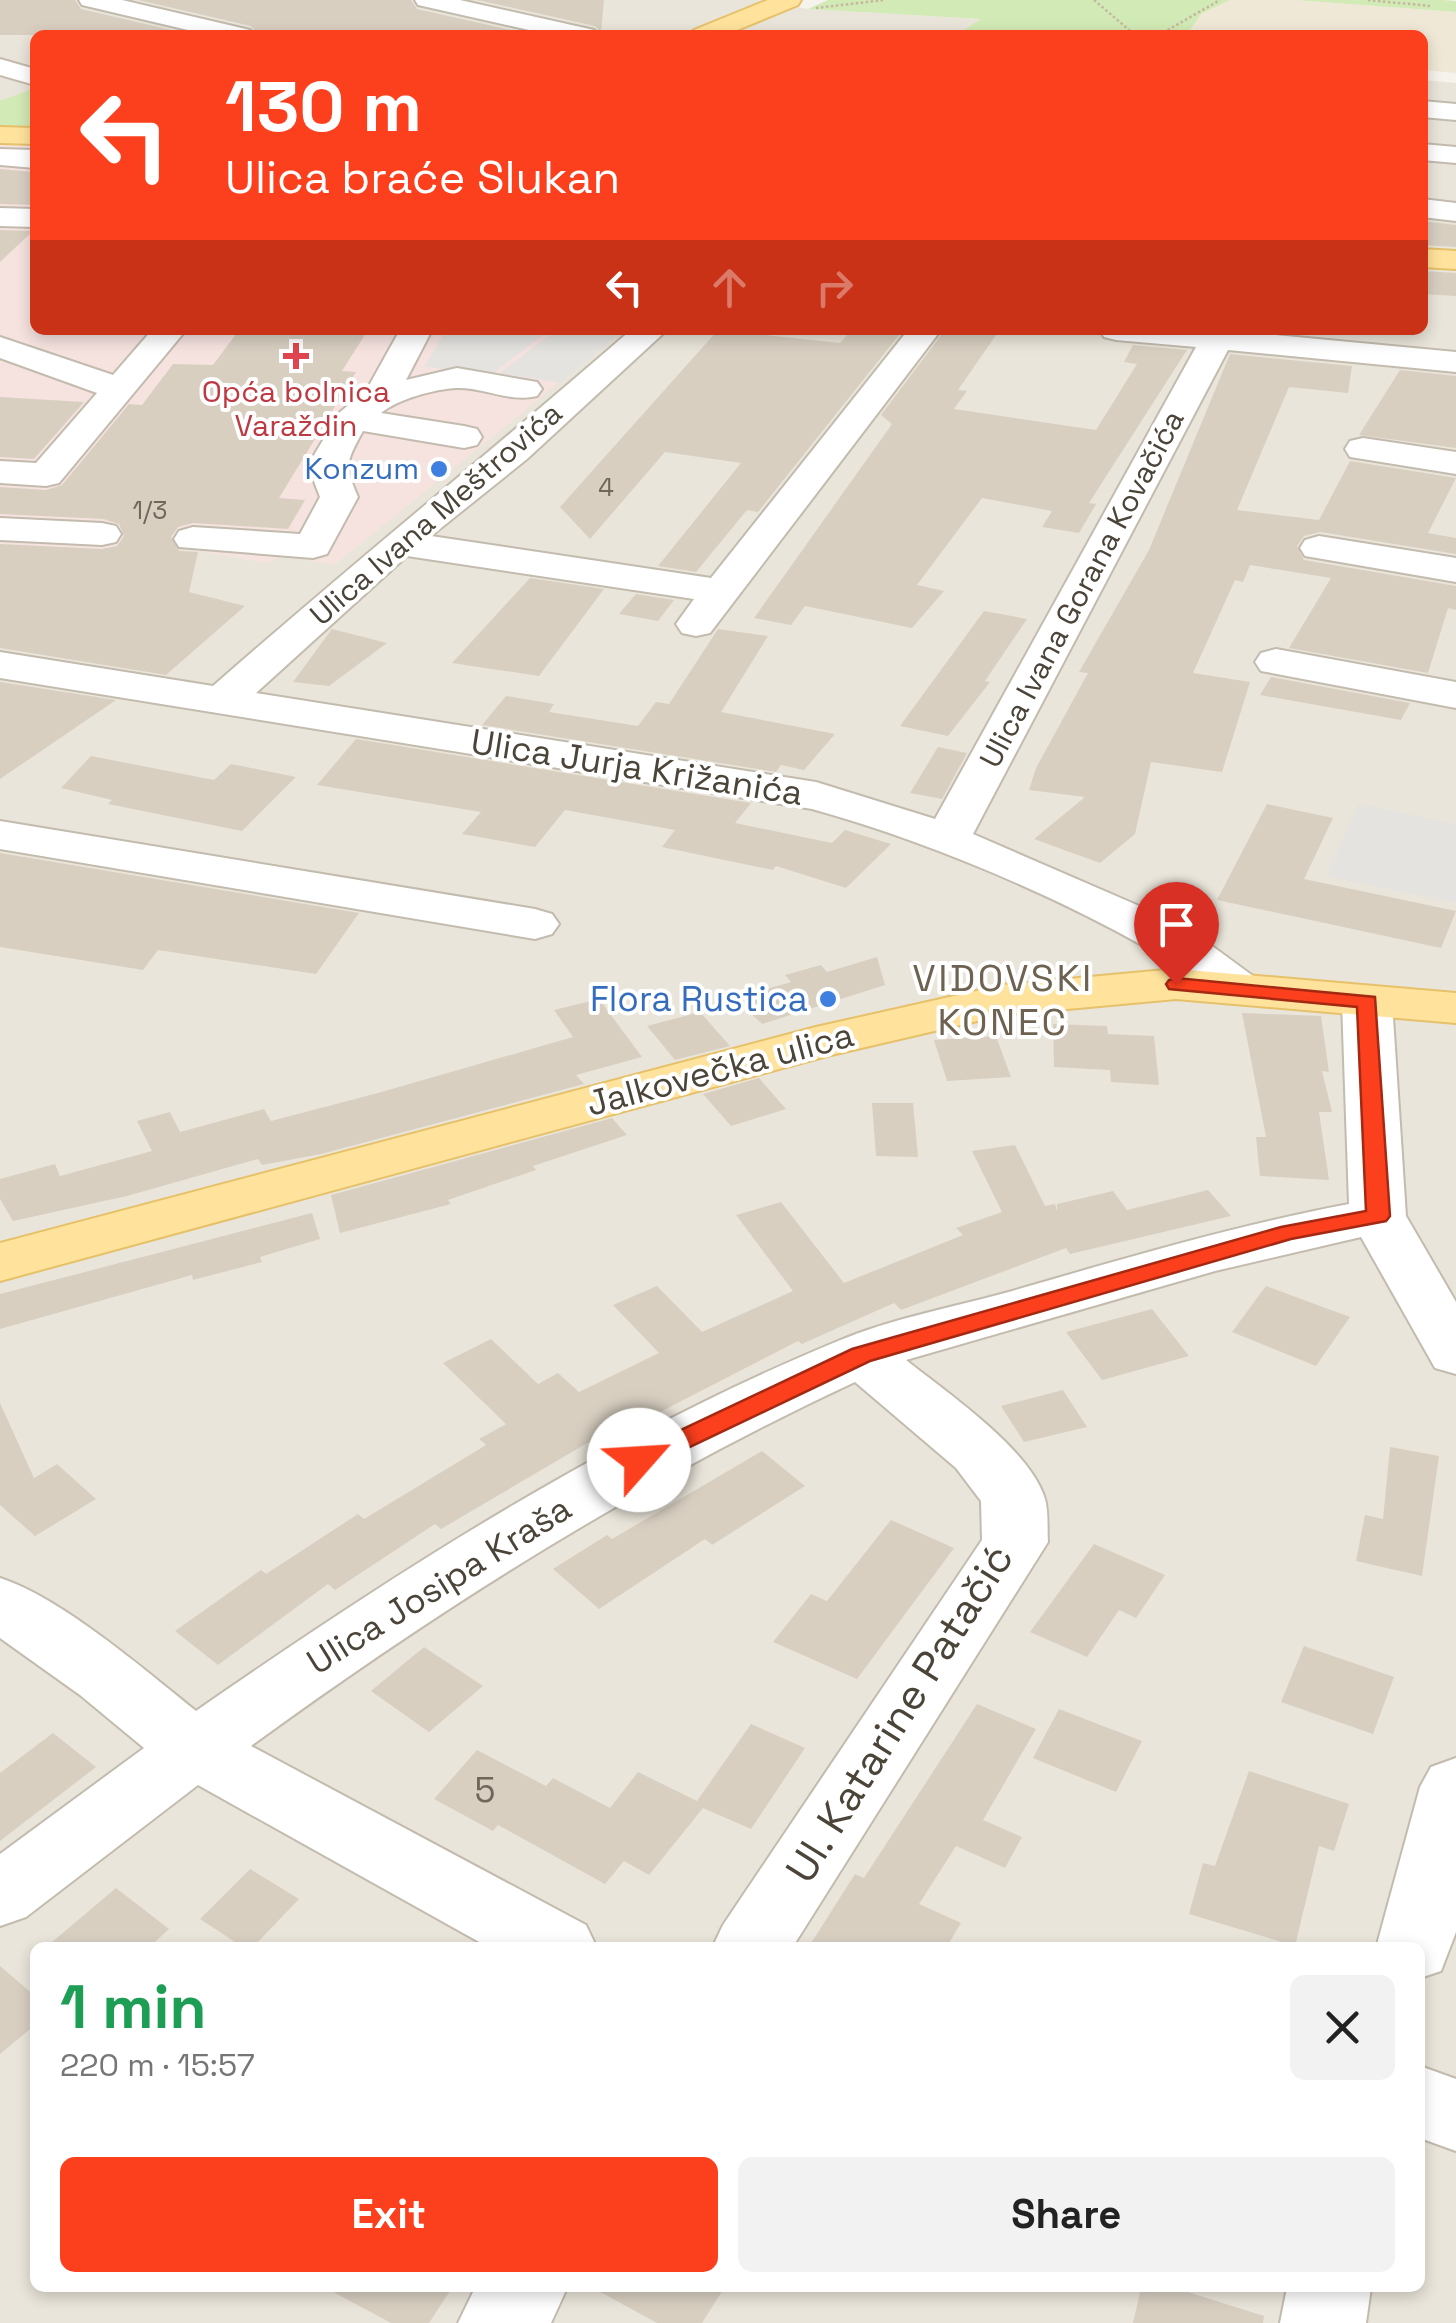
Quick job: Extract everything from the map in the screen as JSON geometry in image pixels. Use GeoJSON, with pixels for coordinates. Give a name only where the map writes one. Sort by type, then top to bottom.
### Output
{"type":"FeatureCollection","features":[{"type":"Feature","properties":{"kind":"main road"},"geometry":{"type":"LineString","coordinates":[[719,30],[799,4]]}},
{"type":"Feature","properties":{"kind":"main road"},"geometry":{"type":"LineString","coordinates":[[0,134],[30,136]]}},
{"type":"Feature","properties":{"kind":"main road"},"geometry":{"type":"LineString","coordinates":[[1428,258],[1456,260]]}},
{"type":"Feature","properties":{"kind":"main road","name":"Jalkovečka ulica"},"geometry":{"type":"LineString","coordinates":[[0,1262],[944,1010],[1060,992],[1176,984],[1456,1008]]}},
{"type":"Feature","properties":{"kind":"street"},"geometry":{"type":"LineString","coordinates":[[92,0],[220,30]]}},
{"type":"Feature","properties":{"kind":"street"},"geometry":{"type":"LineString","coordinates":[[427,0],[562,30]]}},
{"type":"Feature","properties":{"kind":"street"},"geometry":{"type":"LineString","coordinates":[[0,67],[30,76]]}},
{"type":"Feature","properties":{"kind":"street"},"geometry":{"type":"LineString","coordinates":[[1428,110],[1456,112]]}},
{"type":"Feature","properties":{"kind":"street"},"geometry":{"type":"LineString","coordinates":[[1428,143],[1456,146]]}},
{"type":"Feature","properties":{"kind":"street"},"geometry":{"type":"LineString","coordinates":[[1428,153],[1456,156],[1456,171]]}},
{"type":"Feature","properties":{"kind":"street"},"geometry":{"type":"LineString","coordinates":[[0,157],[30,159]]}},
{"type":"Feature","properties":{"kind":"street"},"geometry":{"type":"LineString","coordinates":[[1428,196],[1456,198]]}},
{"type":"Feature","properties":{"kind":"street"},"geometry":{"type":"LineString","coordinates":[[1428,209],[1456,212]]}},
{"type":"Feature","properties":{"kind":"street"},"geometry":{"type":"LineString","coordinates":[[0,218],[30,218]]}},
{"type":"Feature","properties":{"kind":"street"},"geometry":{"type":"LineString","coordinates":[[0,472],[46,475],[166,335]]}},
{"type":"Feature","properties":{"kind":"street"},"geometry":{"type":"LineString","coordinates":[[192,539],[313,546],[340,497],[327,466],[413,335]]}},
{"type":"Feature","properties":{"kind":"street","name":"Ulica Ivana Meštrovića"},"geometry":{"type":"LineString","coordinates":[[223,700],[398,543],[514,451],[645,335]]}},
{"type":"Feature","properties":{"kind":"street"},"geometry":{"type":"LineString","coordinates":[[696,624],[921,335]]}},
{"type":"Feature","properties":{"kind":"street"},"geometry":{"type":"LineString","coordinates":[[1172,335],[1456,362]]}},
{"type":"Feature","properties":{"kind":"street","name":"Ulica Ivana Gorana Kovačića"},"geometry":{"type":"LineString","coordinates":[[947,838],[1217,339]]}},
{"type":"Feature","properties":{"kind":"street"},"geometry":{"type":"LineString","coordinates":[[0,347],[120,390]]}},
{"type":"Feature","properties":{"kind":"street"},"geometry":{"type":"LineString","coordinates":[[366,408],[457,378],[572,397]]}},
{"type":"Feature","properties":{"kind":"street"},"geometry":{"type":"LineString","coordinates":[[366,408],[411,429],[464,437],[514,451]]}},
{"type":"Feature","properties":{"kind":"street"},"geometry":{"type":"LineString","coordinates":[[1363,449],[1456,463]]}},
{"type":"Feature","properties":{"kind":"street"},"geometry":{"type":"LineString","coordinates":[[0,528],[102,534]]}},
{"type":"Feature","properties":{"kind":"street"},"geometry":{"type":"LineString","coordinates":[[398,543],[720,591]]}},
{"type":"Feature","properties":{"kind":"street"},"geometry":{"type":"LineString","coordinates":[[1319,548],[1456,570]]}},
{"type":"Feature","properties":{"kind":"street"},"geometry":{"type":"LineString","coordinates":[[1276,662],[1456,695]]}},
{"type":"Feature","properties":{"kind":"street","name":"Ulica Jurja Križanića"},"geometry":{"type":"LineString","coordinates":[[0,665],[786,790],[873,812],[947,838],[1157,933],[1188,950],[1235,987]]}},
{"type":"Feature","properties":{"kind":"street"},"geometry":{"type":"LineString","coordinates":[[0,835],[535,924]]}},
{"type":"Feature","properties":{"kind":"street"},"geometry":{"type":"LineString","coordinates":[[1367,1002],[1378,1216],[1456,1354]]}},
{"type":"Feature","properties":{"kind":"street","name":"Ulica Josipa Kraša"},"geometry":{"type":"LineString","coordinates":[[0,1895],[192,1748],[347,1639],[639,1460],[861,1355],[1272,1237],[1378,1216]]}},
{"type":"Feature","properties":{"kind":"street","name":"Ul. Katarine Patačić"},"geometry":{"type":"LineString","coordinates":[[754,1942],[1014,1542],[1013,1497],[978,1452],[861,1355]]}},
{"type":"Feature","properties":{"kind":"street"},"geometry":{"type":"LineString","coordinates":[[0,1603],[104,1676],[192,1748],[548,1942]]}},
{"type":"Feature","properties":{"kind":"street"},"geometry":{"type":"LineString","coordinates":[[1416,1942],[1456,1787]]}},
{"type":"Feature","properties":{"kind":"street"},"geometry":{"type":"LineString","coordinates":[[1425,2104],[1456,2115]]}},
{"type":"Feature","properties":{"kind":"street"},"geometry":{"type":"LineString","coordinates":[[501,2323],[522,2292]]}},
{"type":"Feature","properties":{"kind":"street"},"geometry":{"type":"LineString","coordinates":[[1322,2323],[1328,2292]]}},
{"type":"Feature","properties":{"kind":"path"},"geometry":{"type":"LineString","coordinates":[[799,4],[884,0]]}},
{"type":"Feature","properties":{"kind":"path"},"geometry":{"type":"LineString","coordinates":[[1094,0],[1128,30]]}},
{"type":"Feature","properties":{"kind":"path"},"geometry":{"type":"LineString","coordinates":[[1168,30],[1220,0]]}},
{"type":"Feature","properties":{"kind":"path"},"geometry":{"type":"LineString","coordinates":[[1368,0],[1430,6]]}},
{"type":"Feature","properties":{"kind":"path"},"geometry":{"type":"LineString","coordinates":[[1387,0],[1394,2]]}},
{"type":"Feature","properties":{"kind":"shaded area"},"geometry":{"type":"Polygon","coordinates":[[[0,0],[758,0],[808,9],[982,19],[966,30],[30,30],[30,335],[1428,335],[1428,80],[1456,83],[1456,2323],[0,2323],[0,0]]]}},
{"type":"Feature","properties":{"kind":"shaded area"},"geometry":{"type":"Polygon","coordinates":[[[1230,0],[1295,0],[1456,12],[1456,73],[1428,70],[1428,30],[1190,30],[1201,14],[1230,0]]]}},
{"type":"Feature","properties":{"kind":"shaded area","name":"Opća bolnica Varaždin"},"geometry":{"type":"Polygon","coordinates":[[[0,143],[30,144],[30,335],[618,335],[334,565],[283,555],[267,563],[176,547],[148,567],[0,545],[0,143]]]}},
{"type":"Feature","properties":{"kind":"shaded area"},"geometry":{"type":"Polygon","coordinates":[[[443,335],[543,335],[494,373],[424,367],[443,335]]]}},
{"type":"Feature","properties":{"kind":"shaded area"},"geometry":{"type":"Polygon","coordinates":[[[549,335],[618,335],[560,383],[500,373],[549,335]]]}},
{"type":"Feature","properties":{"kind":"shaded area"},"geometry":{"type":"Polygon","coordinates":[[[1359,804],[1456,824],[1456,903],[1326,876],[1359,804]]]}},
{"type":"Feature","properties":{"kind":"green space"},"geometry":{"type":"Polygon","coordinates":[[[828,0],[1230,0],[1201,14],[1190,30],[964,30],[981,19],[808,9],[828,0]]]}},
{"type":"Feature","properties":{"kind":"green space"},"geometry":{"type":"Polygon","coordinates":[[[1295,0],[1443,0],[1456,1],[1456,12],[1295,0]]]}},
{"type":"Feature","properties":{"kind":"green space"},"geometry":{"type":"Polygon","coordinates":[[[30,90],[30,128],[0,127],[0,101],[30,90]]]}},
{"type":"Feature","properties":{"kind":"building"},"geometry":{"type":"Polygon","coordinates":[[[0,0],[75,0],[81,9],[171,30],[30,30],[30,35],[0,35],[0,0]]]}},
{"type":"Feature","properties":{"kind":"building"},"geometry":{"type":"Polygon","coordinates":[[[138,0],[411,0],[417,9],[512,30],[254,30],[251,26],[138,0]]]}},
{"type":"Feature","properties":{"kind":"building"},"geometry":{"type":"Polygon","coordinates":[[[477,0],[604,0],[601,30],[477,0]]]}},
{"type":"Feature","properties":{"kind":"building"},"geometry":{"type":"Polygon","coordinates":[[[0,169],[30,172],[30,205],[0,204],[0,169]]]}},
{"type":"Feature","properties":{"kind":"building"},"geometry":{"type":"Polygon","coordinates":[[[1428,222],[1456,225],[1456,247],[1428,245],[1428,222]]]}},
{"type":"Feature","properties":{"kind":"building"},"geometry":{"type":"Polygon","coordinates":[[[0,230],[30,231],[30,234],[0,262],[0,230]]]}},
{"type":"Feature","properties":{"kind":"building"},"geometry":{"type":"Polygon","coordinates":[[[1428,271],[1456,273],[1456,296],[1428,294],[1428,271]]]}},
{"type":"Feature","properties":{"kind":"building"},"geometry":{"type":"Polygon","coordinates":[[[235,335],[365,335],[342,371],[356,372],[279,498],[305,500],[288,529],[193,523],[178,527],[171,537],[179,551],[198,552],[189,592],[245,606],[166,675],[0,648],[0,544],[102,549],[117,546],[124,536],[119,524],[103,519],[0,514],[0,487],[46,490],[62,485],[129,404],[142,405],[173,364],[213,365],[235,335]]]}},
{"type":"Feature","properties":{"kind":"building"},"geometry":{"type":"Polygon","coordinates":[[[714,335],[765,335],[840,343],[847,335],[899,335],[758,512],[747,510],[696,572],[658,566],[741,463],[665,452],[590,539],[560,507],[714,335]]]}},
{"type":"Feature","properties":{"kind":"building"},"geometry":{"type":"Polygon","coordinates":[[[941,335],[996,335],[958,390],[967,391],[954,409],[1096,430],[1137,364],[1124,362],[1133,345],[1187,350],[1089,503],[1096,504],[1079,533],[1042,527],[1052,511],[982,498],[917,585],[944,591],[912,628],[805,606],[791,625],[754,618],[892,424],[881,415],[941,335]]]}},
{"type":"Feature","properties":{"kind":"building"},"geometry":{"type":"Polygon","coordinates":[[[1230,354],[1352,366],[1348,393],[1289,387],[1237,510],[1319,520],[1350,461],[1456,478],[1428,533],[1456,538],[1456,554],[1320,532],[1304,536],[1297,546],[1304,560],[1456,586],[1456,610],[1448,608],[1428,673],[1289,648],[1331,578],[1250,565],[1243,582],[1235,580],[1193,673],[1250,682],[1222,772],[1151,762],[1135,834],[1100,863],[1034,839],[1085,797],[1029,790],[1036,768],[1088,673],[1079,672],[1149,550],[1230,354]]]}},
{"type":"Feature","properties":{"kind":"building"},"geometry":{"type":"Polygon","coordinates":[[[1400,370],[1456,376],[1456,448],[1359,435],[1400,370]]]}},
{"type":"Feature","properties":{"kind":"building"},"geometry":{"type":"Polygon","coordinates":[[[0,397],[84,402],[34,459],[0,457],[0,397]]]}},
{"type":"Feature","properties":{"kind":"building"},"geometry":{"type":"Polygon","coordinates":[[[530,578],[604,589],[539,676],[452,663],[530,578]]]}},
{"type":"Feature","properties":{"kind":"building"},"geometry":{"type":"Polygon","coordinates":[[[636,594],[674,600],[658,621],[619,614],[636,594]]]}},
{"type":"Feature","properties":{"kind":"building"},"geometry":{"type":"Polygon","coordinates":[[[984,611],[1027,619],[985,681],[990,682],[948,736],[900,726],[984,611]]]}},
{"type":"Feature","properties":{"kind":"building"},"geometry":{"type":"Polygon","coordinates":[[[332,629],[387,643],[329,686],[293,682],[332,629]]]}},
{"type":"Feature","properties":{"kind":"building"},"geometry":{"type":"Polygon","coordinates":[[[718,629],[768,636],[721,712],[835,734],[804,770],[781,765],[776,772],[482,725],[506,696],[554,704],[549,712],[638,726],[656,702],[669,704],[718,629]]]}},
{"type":"Feature","properties":{"kind":"building"},"geometry":{"type":"Polygon","coordinates":[[[1271,677],[1410,703],[1401,720],[1260,695],[1271,677]]]}},
{"type":"Feature","properties":{"kind":"building"},"geometry":{"type":"Polygon","coordinates":[[[0,682],[116,700],[0,779],[0,682]]]}},
{"type":"Feature","properties":{"kind":"building"},"geometry":{"type":"Polygon","coordinates":[[[356,739],[751,803],[735,823],[832,843],[845,830],[891,844],[846,888],[776,866],[773,870],[662,847],[675,830],[565,810],[535,847],[462,834],[481,812],[317,785],[356,739]]]}},
{"type":"Feature","properties":{"kind":"building"},"geometry":{"type":"Polygon","coordinates":[[[938,747],[967,753],[942,799],[910,793],[938,747]]]}},
{"type":"Feature","properties":{"kind":"building"},"geometry":{"type":"Polygon","coordinates":[[[91,756],[214,780],[231,764],[296,777],[242,831],[108,804],[112,800],[61,788],[91,756]]]}},
{"type":"Feature","properties":{"kind":"building"},"geometry":{"type":"Polygon","coordinates":[[[1267,804],[1333,818],[1304,879],[1456,911],[1441,948],[1217,900],[1267,804]]]}},
{"type":"Feature","properties":{"kind":"building"},"geometry":{"type":"Polygon","coordinates":[[[0,853],[359,913],[316,974],[158,950],[143,970],[0,947],[0,853]]]}},
{"type":"Feature","properties":{"kind":"building"},"geometry":{"type":"Polygon","coordinates":[[[877,957],[885,985],[762,1024],[735,998],[791,982],[785,975],[821,965],[827,972],[877,957]]]}},
{"type":"Feature","properties":{"kind":"building"},"geometry":{"type":"Polygon","coordinates":[[[599,999],[642,1057],[576,1075],[584,1084],[321,1154],[262,1165],[258,1159],[127,1196],[13,1221],[0,1199],[0,1179],[55,1164],[60,1176],[152,1151],[137,1121],[170,1112],[180,1132],[264,1109],[271,1121],[378,1093],[573,1037],[554,1010],[599,999]]]}},
{"type":"Feature","properties":{"kind":"building"},"geometry":{"type":"Polygon","coordinates":[[[700,1012],[730,1046],[675,1060],[647,1026],[700,1012]]]}},
{"type":"Feature","properties":{"kind":"building"},"geometry":{"type":"Polygon","coordinates":[[[1242,1013],[1321,1016],[1329,1072],[1322,1071],[1332,1112],[1319,1112],[1329,1180],[1260,1176],[1256,1137],[1266,1137],[1242,1013]]]}},
{"type":"Feature","properties":{"kind":"building"},"geometry":{"type":"Polygon","coordinates":[[[1053,1024],[1107,1026],[1108,1034],[1154,1036],[1159,1085],[1111,1082],[1110,1070],[1054,1067],[1053,1024]]]}},
{"type":"Feature","properties":{"kind":"building"},"geometry":{"type":"Polygon","coordinates":[[[996,1036],[1011,1077],[947,1081],[934,1040],[996,1036]]]}},
{"type":"Feature","properties":{"kind":"building"},"geometry":{"type":"Polygon","coordinates":[[[759,1078],[786,1109],[731,1126],[703,1094],[759,1078]]]}},
{"type":"Feature","properties":{"kind":"building"},"geometry":{"type":"Polygon","coordinates":[[[872,1103],[913,1103],[918,1157],[876,1156],[872,1103]]]}},
{"type":"Feature","properties":{"kind":"building"},"geometry":{"type":"Polygon","coordinates":[[[612,1118],[627,1135],[533,1166],[536,1170],[448,1200],[451,1204],[340,1233],[331,1195],[612,1118]]]}},
{"type":"Feature","properties":{"kind":"building"},"geometry":{"type":"Polygon","coordinates":[[[1015,1145],[1045,1206],[1055,1204],[1057,1211],[1057,1204],[1113,1191],[1127,1210],[1208,1190],[1231,1216],[1070,1254],[1066,1248],[901,1310],[894,1303],[802,1344],[798,1341],[594,1446],[589,1442],[441,1529],[435,1524],[335,1590],[328,1584],[218,1665],[175,1631],[261,1570],[266,1574],[358,1514],[364,1519],[486,1445],[479,1439],[506,1424],[443,1363],[491,1339],[538,1384],[558,1373],[579,1392],[659,1353],[613,1305],[657,1286],[702,1332],[793,1291],[736,1215],[781,1202],[844,1283],[963,1235],[956,1228],[1002,1212],[972,1151],[1015,1145]]]}},
{"type":"Feature","properties":{"kind":"building"},"geometry":{"type":"Polygon","coordinates":[[[312,1213],[320,1239],[260,1257],[262,1262],[193,1280],[192,1275],[0,1329],[0,1294],[312,1213]]]}},
{"type":"Feature","properties":{"kind":"building"},"geometry":{"type":"Polygon","coordinates":[[[1266,1286],[1350,1317],[1316,1366],[1232,1332],[1266,1286]]]}},
{"type":"Feature","properties":{"kind":"building"},"geometry":{"type":"Polygon","coordinates":[[[1152,1309],[1189,1356],[1102,1380],[1066,1332],[1152,1309]]]}},
{"type":"Feature","properties":{"kind":"building"},"geometry":{"type":"Polygon","coordinates":[[[1063,1390],[1087,1427],[1024,1442],[1001,1406],[1063,1390]]]}},
{"type":"Feature","properties":{"kind":"building"},"geometry":{"type":"Polygon","coordinates":[[[0,1403],[34,1478],[57,1464],[96,1499],[35,1536],[0,1505],[0,1403]]]}},
{"type":"Feature","properties":{"kind":"building"},"geometry":{"type":"Polygon","coordinates":[[[1390,1447],[1439,1456],[1422,1576],[1356,1561],[1365,1515],[1383,1519],[1390,1447]]]}},
{"type":"Feature","properties":{"kind":"building"},"geometry":{"type":"Polygon","coordinates":[[[762,1451],[805,1486],[712,1545],[705,1539],[599,1609],[553,1569],[607,1535],[612,1539],[762,1451]]]}},
{"type":"Feature","properties":{"kind":"building"},"geometry":{"type":"Polygon","coordinates":[[[891,1520],[954,1548],[857,1679],[773,1642],[811,1594],[827,1601],[891,1520]]]}},
{"type":"Feature","properties":{"kind":"building"},"geometry":{"type":"Polygon","coordinates":[[[1094,1544],[1165,1575],[1136,1618],[1119,1610],[1087,1657],[1030,1632],[1094,1544]]]}},
{"type":"Feature","properties":{"kind":"building"},"geometry":{"type":"Polygon","coordinates":[[[1304,1646],[1394,1677],[1373,1734],[1281,1702],[1304,1646]]]}},
{"type":"Feature","properties":{"kind":"building"},"geometry":{"type":"Polygon","coordinates":[[[424,1647],[483,1686],[429,1732],[371,1691],[424,1647]]]}},
{"type":"Feature","properties":{"kind":"building"},"geometry":{"type":"Polygon","coordinates":[[[977,1704],[1036,1729],[983,1820],[1022,1837],[1005,1868],[956,1846],[919,1904],[961,1923],[950,1942],[812,1942],[855,1874],[864,1878],[977,1704]]]}},
{"type":"Feature","properties":{"kind":"building"},"geometry":{"type":"Polygon","coordinates":[[[1059,1709],[1142,1741],[1116,1792],[1033,1758],[1059,1709]]]}},
{"type":"Feature","properties":{"kind":"building"},"geometry":{"type":"Polygon","coordinates":[[[751,1724],[805,1748],[751,1829],[703,1808],[649,1875],[624,1861],[605,1884],[498,1825],[493,1831],[434,1799],[477,1750],[546,1786],[553,1778],[610,1808],[638,1772],[697,1801],[751,1724]]]}},
{"type":"Feature","properties":{"kind":"building"},"geometry":{"type":"Polygon","coordinates":[[[53,1733],[96,1767],[0,1841],[0,1773],[53,1733]]]}},
{"type":"Feature","properties":{"kind":"building"},"geometry":{"type":"Polygon","coordinates":[[[1249,1771],[1349,1804],[1334,1851],[1319,1846],[1296,1942],[1282,1942],[1189,1914],[1203,1863],[1215,1866],[1249,1771]]]}},
{"type":"Feature","properties":{"kind":"building"},"geometry":{"type":"Polygon","coordinates":[[[250,1869],[299,1899],[258,1942],[235,1942],[200,1919],[250,1869]]]}},
{"type":"Feature","properties":{"kind":"building"},"geometry":{"type":"Polygon","coordinates":[[[116,1888],[169,1929],[155,1942],[52,1942],[116,1888]]]}},
{"type":"Feature","properties":{"kind":"building"},"geometry":{"type":"Polygon","coordinates":[[[0,1966],[30,1992],[30,2029],[0,2054],[0,1966]]]}},
{"type":"Feature","properties":{"kind":"building"},"geometry":{"type":"Polygon","coordinates":[[[333,2292],[449,2292],[429,2323],[391,2323],[333,2292]]]}},
{"type":"Feature","properties":{"kind":"building"},"geometry":{"type":"Polygon","coordinates":[[[600,2292],[721,2292],[702,2323],[657,2323],[600,2292]]]}},
{"type":"Feature","properties":{"kind":"building"},"geometry":{"type":"Polygon","coordinates":[[[1140,2292],[1188,2292],[1264,2316],[1263,2323],[1133,2323],[1140,2292]]]}},
{"type":"Feature","properties":{"kind":"place","name":"Opća bolnica Varaždin"},"geometry":{"type":"Point","coordinates":[296,356]}},
{"type":"Feature","properties":{"kind":"place","name":"Konzum"},"geometry":{"type":"Point","coordinates":[439,469]}},
{"type":"Feature","properties":{"kind":"place","name":"Flora Rustica"},"geometry":{"type":"Point","coordinates":[828,999]}},
{"type":"Feature","properties":{"kind":"district","name":"VIDOVSKI KONEC"},"geometry":{"type":"Point","coordinates":[1003,1000]}},
{"type":"Feature","properties":{"kind":"route"},"geometry":{"type":"LineString","coordinates":[[639,1460],[861,1355],[1148,1270],[1290,1232],[1378,1216],[1367,1002],[1176,984]]}}]}
